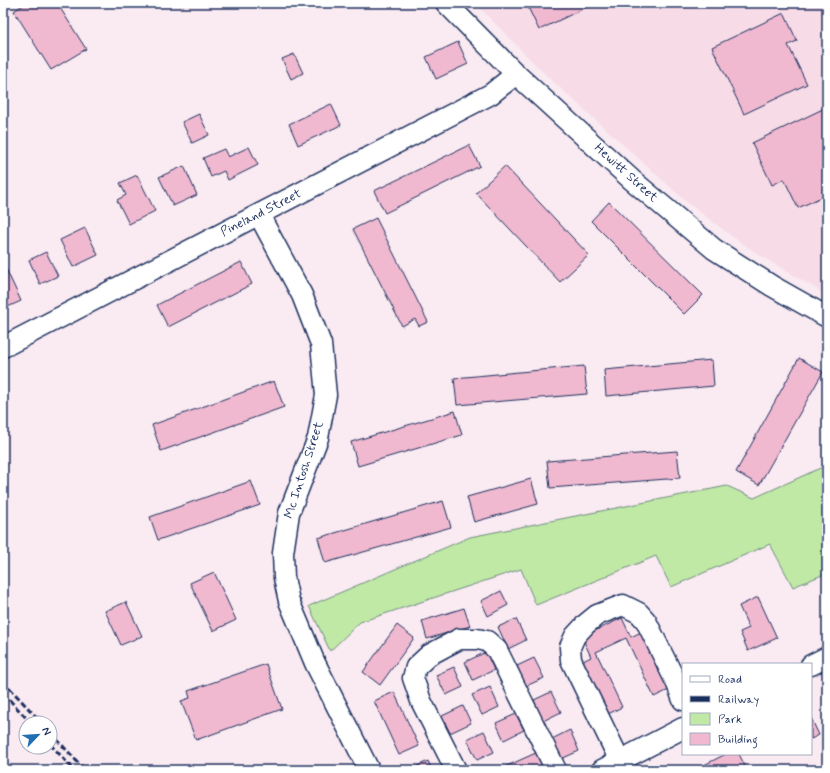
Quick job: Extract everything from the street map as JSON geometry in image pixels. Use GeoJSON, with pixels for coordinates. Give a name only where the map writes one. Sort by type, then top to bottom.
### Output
{"type":"FeatureCollection","features":[{"type":"Feature","properties":{"kind":"street","name":"Hewitt Street"},"geometry":{"type":"LineString","coordinates":[[446,3],[516,74],[632,180],[714,249],[772,286],[827,317]]}},
{"type":"Feature","properties":{"kind":"street","name":"Pineland Street"},"geometry":{"type":"LineString","coordinates":[[3,347],[491,94],[516,74]]}},
{"type":"Feature","properties":{"kind":"street","name":"Mc Intosh Street"},"geometry":{"type":"LineString","coordinates":[[259,215],[302,295],[321,344],[326,395],[318,438],[289,513],[283,553],[284,578],[289,601],[312,656],[369,770]]}},
{"type":"Feature","properties":{"kind":"street"},"geometry":{"type":"LineString","coordinates":[[620,761],[571,660],[570,647],[575,636],[586,624],[597,615],[623,605],[639,613],[646,621],[682,697]]}},
{"type":"Feature","properties":{"kind":"street"},"geometry":{"type":"LineString","coordinates":[[456,770],[421,701],[413,678],[416,667],[429,655],[459,639],[477,639],[487,641],[497,650],[556,770]]}},
{"type":"Feature","properties":{"kind":"street"},"geometry":{"type":"LineString","coordinates":[[812,664],[827,657]]}},
{"type":"Feature","properties":{"kind":"street"},"geometry":{"type":"LineString","coordinates":[[602,770],[682,729]]}},
{"type":"Feature","properties":{"kind":"shaded area"},"geometry":{"type":"Polygon","coordinates":[[[475,3],[827,3],[827,295],[761,256],[688,203],[548,77],[475,3]]]}},
{"type":"Feature","properties":{"kind":"green space"},"geometry":{"type":"Polygon","coordinates":[[[827,465],[827,573],[793,587],[770,544],[671,587],[656,556],[536,605],[521,569],[360,622],[330,651],[309,606],[470,537],[727,486],[754,498],[827,465]]]}},
{"type":"Feature","properties":{"kind":"building"},"geometry":{"type":"Polygon","coordinates":[[[26,3],[57,3],[86,49],[51,70],[14,11],[26,3]]]}},
{"type":"Feature","properties":{"kind":"building"},"geometry":{"type":"Polygon","coordinates":[[[526,3],[595,3],[539,30],[526,3]]]}},
{"type":"Feature","properties":{"kind":"building"},"geometry":{"type":"Polygon","coordinates":[[[784,13],[797,41],[788,45],[807,84],[744,114],[712,47],[784,13]]]}},
{"type":"Feature","properties":{"kind":"building"},"geometry":{"type":"Polygon","coordinates":[[[458,42],[468,64],[436,79],[426,57],[458,42]]]}},
{"type":"Feature","properties":{"kind":"building"},"geometry":{"type":"Polygon","coordinates":[[[294,54],[303,73],[291,79],[282,59],[294,54]]]}},
{"type":"Feature","properties":{"kind":"building"},"geometry":{"type":"Polygon","coordinates":[[[331,104],[341,125],[298,145],[289,124],[331,104]]]}},
{"type":"Feature","properties":{"kind":"building"},"geometry":{"type":"Polygon","coordinates":[[[827,107],[827,197],[826,195],[798,208],[784,179],[772,185],[752,143],[827,107]]]}},
{"type":"Feature","properties":{"kind":"building"},"geometry":{"type":"Polygon","coordinates":[[[199,114],[209,135],[192,143],[182,122],[199,114]]]}},
{"type":"Feature","properties":{"kind":"building"},"geometry":{"type":"Polygon","coordinates":[[[469,145],[480,166],[385,213],[374,191],[469,145]]]}},
{"type":"Feature","properties":{"kind":"building"},"geometry":{"type":"Polygon","coordinates":[[[249,147],[258,165],[228,180],[224,171],[211,177],[203,158],[224,149],[228,157],[249,147]]]}},
{"type":"Feature","properties":{"kind":"building"},"geometry":{"type":"Polygon","coordinates":[[[184,166],[197,195],[173,206],[159,177],[184,166]]]}},
{"type":"Feature","properties":{"kind":"building"},"geometry":{"type":"Polygon","coordinates":[[[505,166],[589,255],[560,282],[476,193],[505,166]]]}},
{"type":"Feature","properties":{"kind":"building"},"geometry":{"type":"Polygon","coordinates":[[[137,175],[155,211],[129,224],[117,200],[126,195],[120,183],[137,175]]]}},
{"type":"Feature","properties":{"kind":"building"},"geometry":{"type":"Polygon","coordinates":[[[609,202],[703,295],[684,314],[591,221],[609,202]]]}},
{"type":"Feature","properties":{"kind":"building"},"geometry":{"type":"Polygon","coordinates":[[[376,218],[428,322],[419,326],[415,319],[402,326],[353,229],[376,218]]]}},
{"type":"Feature","properties":{"kind":"building"},"geometry":{"type":"Polygon","coordinates":[[[85,228],[98,255],[73,267],[60,240],[85,228]]]}},
{"type":"Feature","properties":{"kind":"building"},"geometry":{"type":"Polygon","coordinates":[[[46,252],[58,276],[40,284],[29,260],[46,252]]]}},
{"type":"Feature","properties":{"kind":"building"},"geometry":{"type":"Polygon","coordinates":[[[241,262],[252,284],[168,327],[157,305],[241,262]]]}},
{"type":"Feature","properties":{"kind":"building"},"geometry":{"type":"Polygon","coordinates":[[[6,269],[21,301],[3,309],[3,270],[6,269]]]}},
{"type":"Feature","properties":{"kind":"building"},"geometry":{"type":"Polygon","coordinates":[[[799,358],[823,372],[759,485],[736,472],[799,358]]]}},
{"type":"Feature","properties":{"kind":"building"},"geometry":{"type":"Polygon","coordinates":[[[712,360],[714,386],[606,396],[604,370],[712,360]]]}},
{"type":"Feature","properties":{"kind":"building"},"geometry":{"type":"Polygon","coordinates":[[[584,366],[587,394],[457,405],[454,378],[584,366]]]}},
{"type":"Feature","properties":{"kind":"building"},"geometry":{"type":"Polygon","coordinates":[[[274,381],[284,407],[161,451],[152,425],[274,381]]]}},
{"type":"Feature","properties":{"kind":"building"},"geometry":{"type":"Polygon","coordinates":[[[455,411],[462,435],[358,466],[351,442],[455,411]]]}},
{"type":"Feature","properties":{"kind":"building"},"geometry":{"type":"Polygon","coordinates":[[[677,451],[680,478],[550,488],[547,461],[677,451]]]}},
{"type":"Feature","properties":{"kind":"building"},"geometry":{"type":"Polygon","coordinates":[[[531,479],[538,504],[474,522],[467,497],[531,479]]]}},
{"type":"Feature","properties":{"kind":"building"},"geometry":{"type":"Polygon","coordinates":[[[251,481],[260,505],[158,540],[150,517],[251,481]]]}},
{"type":"Feature","properties":{"kind":"building"},"geometry":{"type":"Polygon","coordinates":[[[443,501],[451,527],[325,563],[318,538],[443,501]]]}},
{"type":"Feature","properties":{"kind":"building"},"geometry":{"type":"Polygon","coordinates":[[[214,572],[236,620],[213,631],[190,583],[214,572]]]}},
{"type":"Feature","properties":{"kind":"building"},"geometry":{"type":"Polygon","coordinates":[[[501,591],[508,605],[488,616],[481,601],[501,591]]]}},
{"type":"Feature","properties":{"kind":"building"},"geometry":{"type":"Polygon","coordinates":[[[758,597],[777,638],[748,651],[740,632],[749,628],[739,606],[758,597]]]}},
{"type":"Feature","properties":{"kind":"building"},"geometry":{"type":"Polygon","coordinates":[[[126,602],[142,636],[121,645],[105,611],[126,602]]]}},
{"type":"Feature","properties":{"kind":"building"},"geometry":{"type":"Polygon","coordinates":[[[464,608],[470,626],[427,639],[422,621],[464,608]]]}},
{"type":"Feature","properties":{"kind":"building"},"geometry":{"type":"Polygon","coordinates":[[[622,618],[631,637],[645,630],[673,688],[654,697],[626,638],[596,652],[622,707],[604,716],[579,663],[591,657],[582,637],[622,618]]]}},
{"type":"Feature","properties":{"kind":"building"},"geometry":{"type":"Polygon","coordinates":[[[516,619],[526,640],[508,649],[498,627],[516,619]]]}},
{"type":"Feature","properties":{"kind":"building"},"geometry":{"type":"Polygon","coordinates":[[[397,625],[414,638],[380,685],[363,672],[397,625]]]}},
{"type":"Feature","properties":{"kind":"building"},"geometry":{"type":"Polygon","coordinates":[[[486,652],[494,670],[473,680],[465,662],[486,652]]]}},
{"type":"Feature","properties":{"kind":"building"},"geometry":{"type":"Polygon","coordinates":[[[534,658],[544,678],[526,686],[517,666],[534,658]]]}},
{"type":"Feature","properties":{"kind":"building"},"geometry":{"type":"Polygon","coordinates":[[[266,664],[282,709],[196,740],[181,701],[190,698],[188,691],[266,664]]]}},
{"type":"Feature","properties":{"kind":"building"},"geometry":{"type":"Polygon","coordinates":[[[454,667],[463,687],[446,695],[436,675],[454,667]]]}},
{"type":"Feature","properties":{"kind":"building"},"geometry":{"type":"Polygon","coordinates":[[[490,687],[499,707],[482,715],[472,695],[490,687]]]}},
{"type":"Feature","properties":{"kind":"building"},"geometry":{"type":"Polygon","coordinates":[[[394,692],[419,746],[399,755],[374,701],[394,692]]]}},
{"type":"Feature","properties":{"kind":"building"},"geometry":{"type":"Polygon","coordinates":[[[551,692],[561,712],[543,721],[534,700],[551,692]]]}},
{"type":"Feature","properties":{"kind":"building"},"geometry":{"type":"Polygon","coordinates":[[[463,706],[471,723],[450,733],[442,716],[463,706]]]}},
{"type":"Feature","properties":{"kind":"building"},"geometry":{"type":"Polygon","coordinates":[[[516,714],[524,730],[504,740],[496,723],[516,714]]]}},
{"type":"Feature","properties":{"kind":"building"},"geometry":{"type":"Polygon","coordinates":[[[812,720],[819,735],[812,738],[812,720]]]}},
{"type":"Feature","properties":{"kind":"building"},"geometry":{"type":"Polygon","coordinates":[[[570,730],[579,751],[561,759],[552,739],[570,730]]]}},
{"type":"Feature","properties":{"kind":"building"},"geometry":{"type":"Polygon","coordinates":[[[484,731],[494,752],[477,760],[467,739],[484,731]]]}},
{"type":"Feature","properties":{"kind":"building"},"geometry":{"type":"Polygon","coordinates":[[[538,752],[546,769],[498,770],[538,752]]]}},
{"type":"Feature","properties":{"kind":"building"},"geometry":{"type":"Polygon","coordinates":[[[724,755],[740,755],[747,770],[707,770],[704,765],[724,755]]]}},
{"type":"Feature","properties":{"kind":"building"},"geometry":{"type":"Polygon","coordinates":[[[428,761],[432,770],[409,770],[428,761]]]}},
{"type":"Feature","properties":{"kind":"railway"},"geometry":{"type":"LineString","coordinates":[[3,681],[35,715]]}},
{"type":"Feature","properties":{"kind":"railway"},"geometry":{"type":"LineString","coordinates":[[3,693],[24,715]]}},
{"type":"Feature","properties":{"kind":"railway"},"geometry":{"type":"LineString","coordinates":[[58,741],[85,770]]}},
{"type":"Feature","properties":{"kind":"railway"},"geometry":{"type":"LineString","coordinates":[[58,753],[74,770]]}}]}
